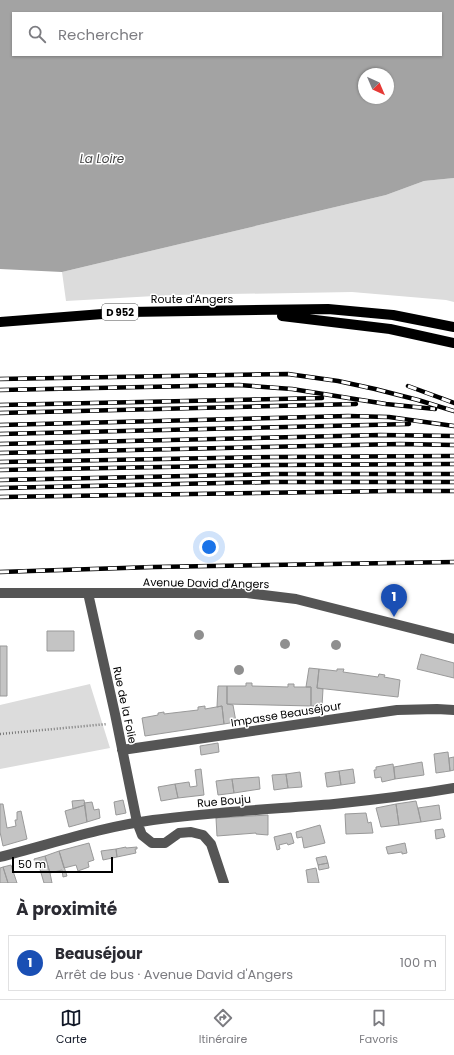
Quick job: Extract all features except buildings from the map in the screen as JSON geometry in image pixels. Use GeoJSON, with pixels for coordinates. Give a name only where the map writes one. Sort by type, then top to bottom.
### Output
{"type":"FeatureCollection","features":[{"type":"Feature","properties":{"kind":"main road","name":"Route d'Angers"},"geometry":{"type":"LineString","coordinates":[[0,322],[128,312],[328,309],[407,317],[454,327]]}},
{"type":"Feature","properties":{"kind":"main road","name":"Route d'Angers"},"geometry":{"type":"LineString","coordinates":[[240,311],[369,326],[411,333],[454,343]]}},
{"type":"Feature","properties":{"kind":"street","name":"Avenue David d'Angers"},"geometry":{"type":"LineString","coordinates":[[0,593],[247,593],[296,599],[454,639]]}},
{"type":"Feature","properties":{"kind":"street","name":"Rue de la Folie"},"geometry":{"type":"LineString","coordinates":[[88,593],[137,822],[142,834],[152,843],[165,843],[179,834],[191,832],[203,835],[211,844],[224,883]]}},
{"type":"Feature","properties":{"kind":"street","name":"Impasse Beauséjour"},"geometry":{"type":"LineString","coordinates":[[122,750],[397,710],[454,710]]}},
{"type":"Feature","properties":{"kind":"street","name":"Rue Bouju"},"geometry":{"type":"LineString","coordinates":[[0,857],[137,822],[410,796],[454,788]]}},
{"type":"Feature","properties":{"kind":"path"},"geometry":{"type":"LineString","coordinates":[[0,734],[117,723]]}},
{"type":"Feature","properties":{"kind":"shaded area"},"geometry":{"type":"Polygon","coordinates":[[[454,178],[454,302],[446,300],[352,292],[172,295],[66,301],[62,272],[386,195],[424,181],[454,178]]]}},
{"type":"Feature","properties":{"kind":"shaded area"},"geometry":{"type":"Polygon","coordinates":[[[90,684],[110,748],[0,769],[0,705],[90,684]]]}},
{"type":"Feature","properties":{"kind":"water","name":"La Loire"},"geometry":{"type":"Polygon","coordinates":[[[0,0],[454,0],[454,178],[424,181],[386,195],[62,272],[0,269],[0,0]]]}},
{"type":"Feature","properties":{"kind":"railway"},"geometry":{"type":"LineString","coordinates":[[0,379],[288,374],[338,381],[375,389],[454,411]]}},
{"type":"Feature","properties":{"kind":"railway"},"geometry":{"type":"LineString","coordinates":[[0,390],[239,385],[292,389],[386,404],[435,409]]}},
{"type":"Feature","properties":{"kind":"railway"},"geometry":{"type":"LineString","coordinates":[[408,386],[454,403]]}},
{"type":"Feature","properties":{"kind":"railway"},"geometry":{"type":"LineString","coordinates":[[0,405],[322,398]]}},
{"type":"Feature","properties":{"kind":"railway"},"geometry":{"type":"LineString","coordinates":[[0,413],[356,404]]}},
{"type":"Feature","properties":{"kind":"railway"},"geometry":{"type":"LineString","coordinates":[[0,425],[348,416],[389,417],[454,426]]}},
{"type":"Feature","properties":{"kind":"railway"},"geometry":{"type":"LineString","coordinates":[[0,434],[409,424]]}},
{"type":"Feature","properties":{"kind":"railway"},"geometry":{"type":"LineString","coordinates":[[0,444],[380,435],[454,436]]}},
{"type":"Feature","properties":{"kind":"railway"},"geometry":{"type":"LineString","coordinates":[[0,453],[400,444],[454,445]]}},
{"type":"Feature","properties":{"kind":"railway"},"geometry":{"type":"LineString","coordinates":[[0,462],[272,457],[454,456]]}},
{"type":"Feature","properties":{"kind":"railway"},"geometry":{"type":"LineString","coordinates":[[0,470],[274,465],[454,464]]}},
{"type":"Feature","properties":{"kind":"railway"},"geometry":{"type":"LineString","coordinates":[[0,480],[275,474],[454,474]]}},
{"type":"Feature","properties":{"kind":"railway"},"geometry":{"type":"LineString","coordinates":[[0,488],[272,482],[454,482]]}},
{"type":"Feature","properties":{"kind":"railway"},"geometry":{"type":"LineString","coordinates":[[0,497],[454,491]]}},
{"type":"Feature","properties":{"kind":"railway"},"geometry":{"type":"LineString","coordinates":[[0,572],[154,567],[454,562]]}},
{"type":"Feature","properties":{"kind":"place","name":"Beauséjour"},"geometry":{"type":"Point","coordinates":[394,617]}}]}
